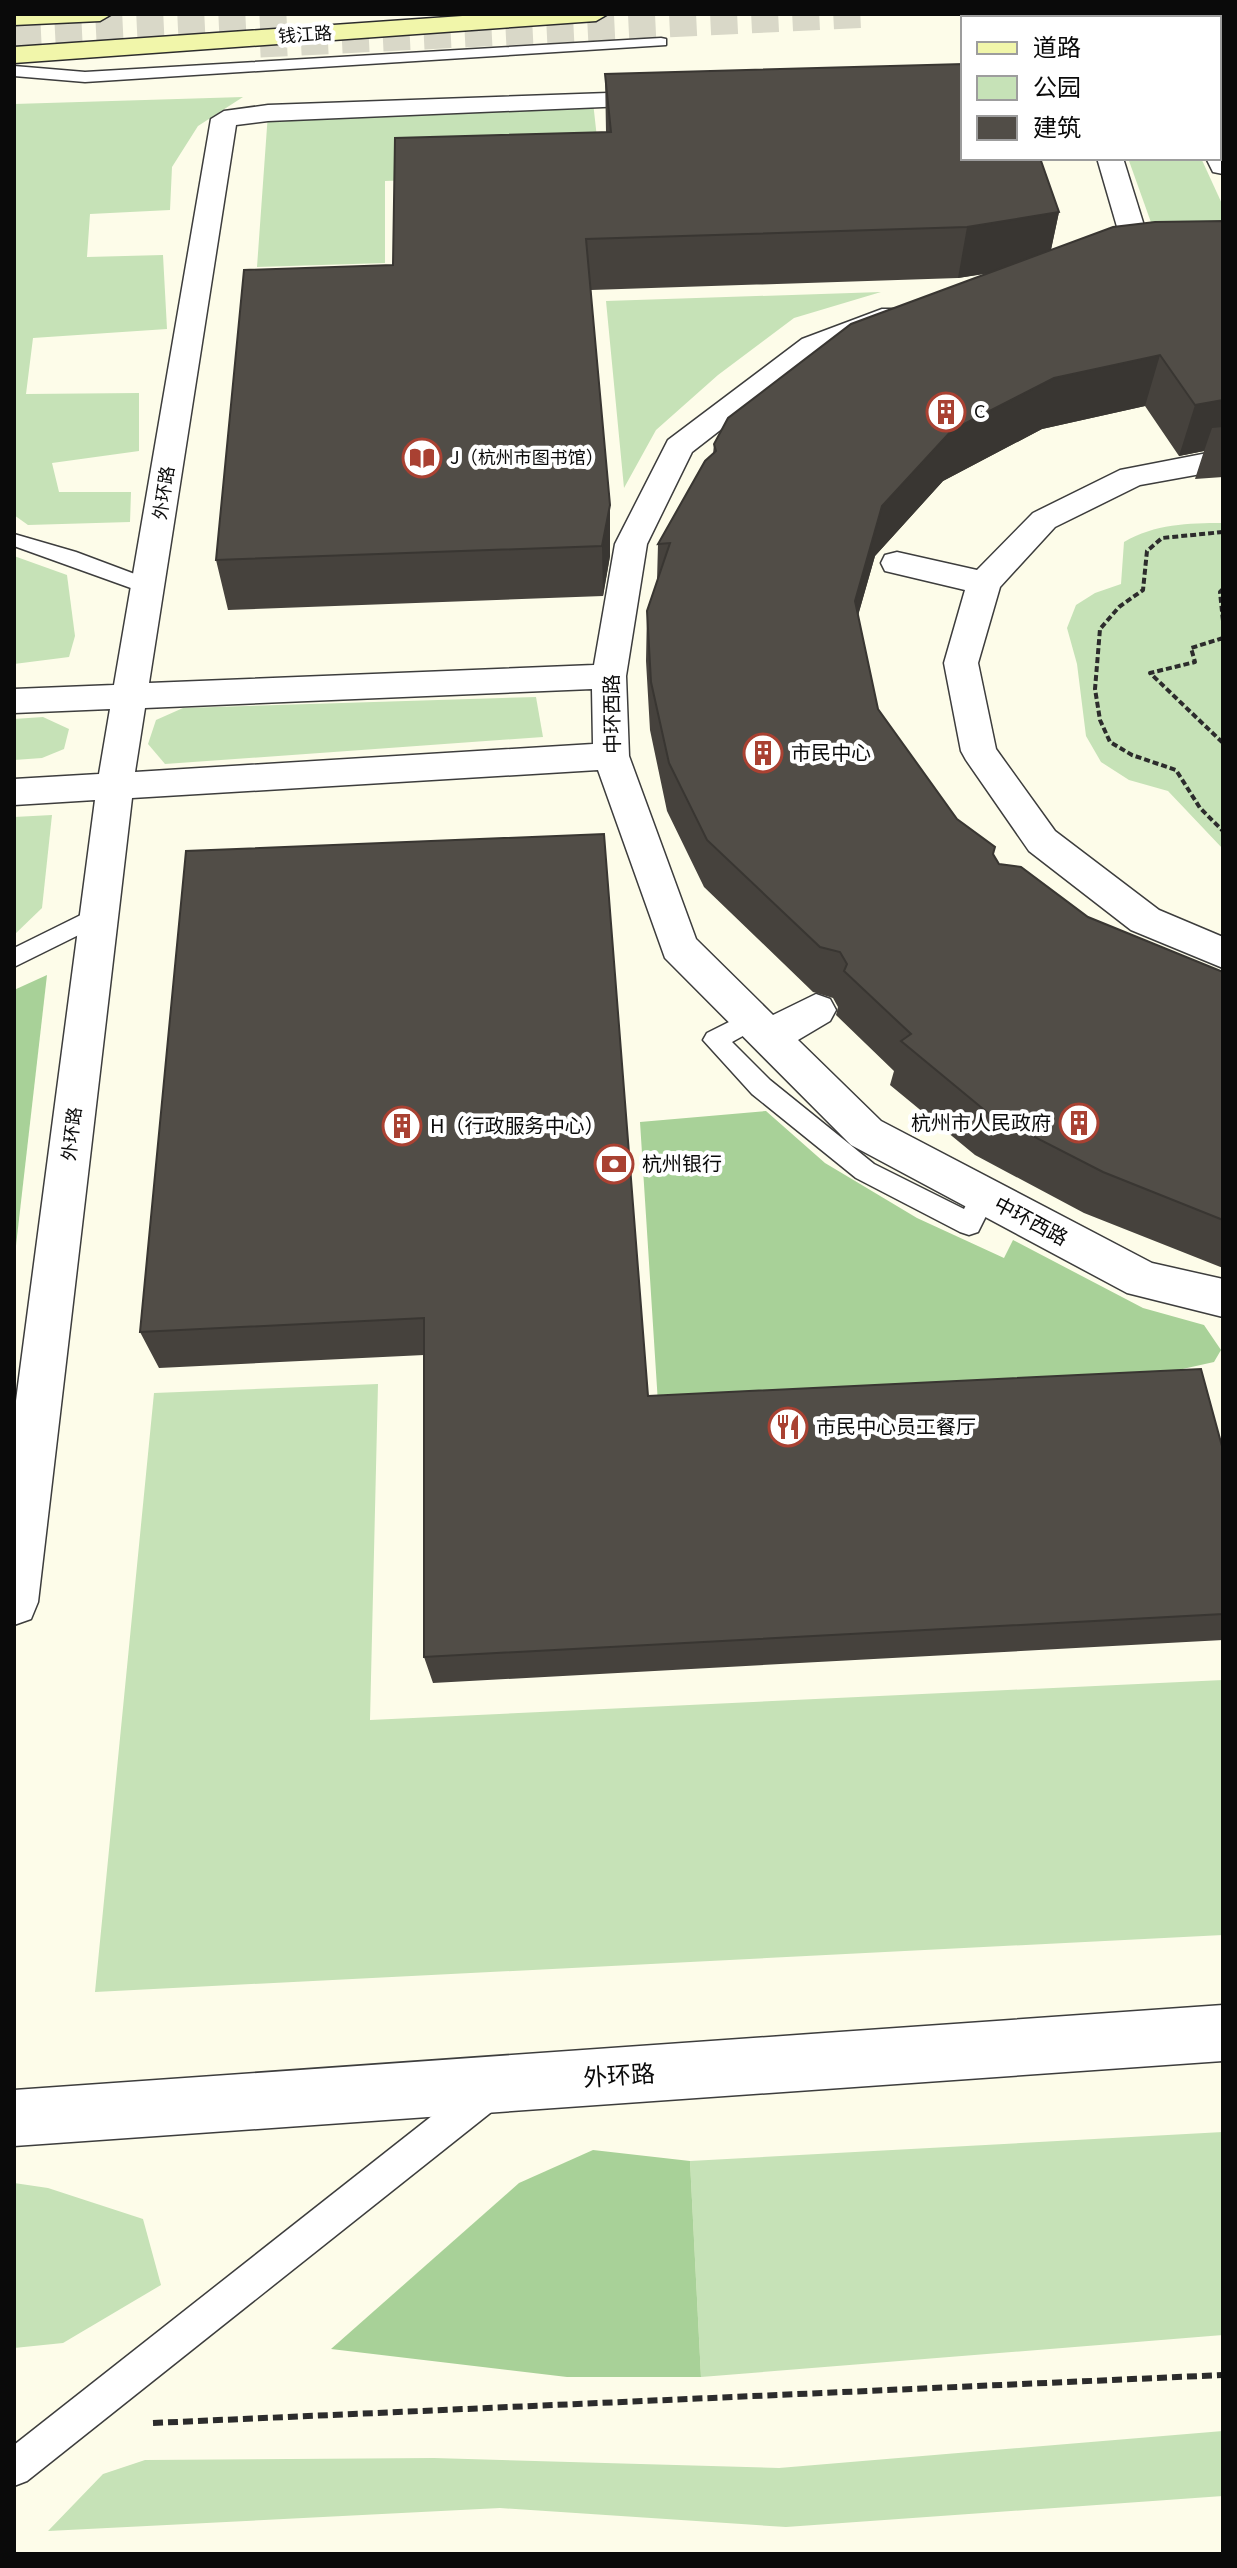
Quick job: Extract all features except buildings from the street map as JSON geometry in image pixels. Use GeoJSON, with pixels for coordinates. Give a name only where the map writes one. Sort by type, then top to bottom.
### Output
{"type":"FeatureCollection","features":[{"type":"Feature","properties":{"kind":"main road"},"geometry":{"type":"LineString","coordinates":[[14,18],[100,14]]}},
{"type":"Feature","properties":{"kind":"main road","name":"钱江路"},"geometry":{"type":"LineString","coordinates":[[14,55],[596,14]]}},
{"type":"Feature","properties":{"kind":"street","name":"外环路"},"geometry":{"type":"LineString","coordinates":[[14,1602],[115,786],[224,119],[268,113],[701,98]]}},
{"type":"Feature","properties":{"kind":"street"},"geometry":{"type":"LineString","coordinates":[[1111,160],[1140,262]]}},
{"type":"Feature","properties":{"kind":"street","name":"中环西路"},"geometry":{"type":"LineString","coordinates":[[926,303],[812,345],[679,447],[670,495],[631,544],[609,676],[611,756],[679,947],[866,1133],[1143,1280],[1223,1298]]}},
{"type":"Feature","properties":{"kind":"street"},"geometry":{"type":"LineString","coordinates":[[1223,460],[1131,477],[1044,520],[984,583],[961,663],[979,751],[1042,841],[1145,920],[1223,953]]}},
{"type":"Feature","properties":{"kind":"street"},"geometry":{"type":"LineString","coordinates":[[897,563],[984,583]]}},
{"type":"Feature","properties":{"kind":"street"},"geometry":{"type":"LineString","coordinates":[[14,701],[609,676]]}},
{"type":"Feature","properties":{"kind":"street"},"geometry":{"type":"LineString","coordinates":[[14,792],[611,756]]}},
{"type":"Feature","properties":{"kind":"street"},"geometry":{"type":"LineString","coordinates":[[1028,883],[1067,860]]}},
{"type":"Feature","properties":{"kind":"street"},"geometry":{"type":"LineString","coordinates":[[760,1029],[816,1010]]}},
{"type":"Feature","properties":{"kind":"street","name":"外环路"},"geometry":{"type":"LineString","coordinates":[[14,2118],[1223,2033]]}},
{"type":"Feature","properties":{"kind":"lane"},"geometry":{"type":"LineString","coordinates":[[14,71],[85,77],[661,42]]}},
{"type":"Feature","properties":{"kind":"lane"},"geometry":{"type":"LineString","coordinates":[[14,540],[69,556],[149,587]]}},
{"type":"Feature","properties":{"kind":"lane"},"geometry":{"type":"LineString","coordinates":[[14,958],[99,915]]}},
{"type":"Feature","properties":{"kind":"lane"},"geometry":{"type":"LineString","coordinates":[[760,1029],[715,1040],[761,1087],[865,1171],[969,1224],[983,1196]]}},
{"type":"Feature","properties":{"kind":"lane"},"geometry":{"type":"LineString","coordinates":[[14,2468],[499,2084]]}},
{"type":"Feature","properties":{"kind":"path"},"geometry":{"type":"LineString","coordinates":[[1223,532],[1162,538],[1147,551],[1143,590],[1119,607],[1100,629],[1095,689],[1100,720],[1110,742],[1132,755],[1176,770],[1200,808],[1223,831]]}},
{"type":"Feature","properties":{"kind":"path"},"geometry":{"type":"LineString","coordinates":[[1223,589],[1220,592],[1223,621]]}},
{"type":"Feature","properties":{"kind":"path"},"geometry":{"type":"LineString","coordinates":[[1223,638],[1191,648],[1195,662],[1150,673],[1223,743]]}},
{"type":"Feature","properties":{"kind":"path"},"geometry":{"type":"LineString","coordinates":[[66,2426],[1223,2375]]}},
{"type":"Feature","properties":{"kind":"green space"},"geometry":{"type":"Polygon","coordinates":[[[243,97],[198,126],[172,167],[170,210],[90,214],[87,257],[163,255],[167,329],[33,338],[26,394],[139,393],[139,451],[52,463],[59,492],[131,492],[130,522],[28,525],[14,515],[14,104],[243,97]]]}},
{"type":"Feature","properties":{"kind":"green space"},"geometry":{"type":"Polygon","coordinates":[[[593,102],[601,174],[385,181],[385,263],[257,267],[268,113],[593,102]]]}},
{"type":"Feature","properties":{"kind":"green space"},"geometry":{"type":"Polygon","coordinates":[[[1129,160],[1202,160],[1223,206],[1223,239],[1158,242],[1129,160]]]}},
{"type":"Feature","properties":{"kind":"green space"},"geometry":{"type":"Polygon","coordinates":[[[881,292],[794,318],[718,375],[656,430],[624,488],[606,301],[881,292]]]}},
{"type":"Feature","properties":{"kind":"green space"},"geometry":{"type":"Polygon","coordinates":[[[1223,523],[1223,849],[1168,791],[1129,780],[1101,762],[1086,736],[1077,664],[1067,628],[1076,605],[1095,593],[1121,584],[1124,542],[1160,528],[1223,523]]]}},
{"type":"Feature","properties":{"kind":"green space"},"geometry":{"type":"Polygon","coordinates":[[[14,556],[67,575],[75,636],[69,657],[14,664],[14,556]]]}},
{"type":"Feature","properties":{"kind":"green space"},"geometry":{"type":"Polygon","coordinates":[[[536,697],[543,737],[165,764],[148,744],[156,720],[183,708],[536,697]]]}},
{"type":"Feature","properties":{"kind":"green space"},"geometry":{"type":"Polygon","coordinates":[[[43,717],[69,729],[64,749],[42,758],[14,760],[14,719],[43,717]]]}},
{"type":"Feature","properties":{"kind":"green space"},"geometry":{"type":"Polygon","coordinates":[[[52,815],[42,908],[14,935],[14,817],[52,815]]]}},
{"type":"Feature","properties":{"kind":"green space"},"geometry":{"type":"Polygon","coordinates":[[[47,975],[14,1263],[14,990],[47,975]]]}},
{"type":"Feature","properties":{"kind":"green space"},"geometry":{"type":"Polygon","coordinates":[[[766,1111],[825,1163],[917,1218],[1004,1258],[1013,1240],[1143,1308],[1204,1325],[1221,1350],[1214,1362],[1178,1370],[1165,1392],[659,1419],[640,1122],[766,1111]]]}},
{"type":"Feature","properties":{"kind":"green space"},"geometry":{"type":"Polygon","coordinates":[[[378,1384],[370,1720],[1223,1680],[1223,1935],[95,1992],[154,1393],[378,1384]]]}},
{"type":"Feature","properties":{"kind":"green space"},"geometry":{"type":"Polygon","coordinates":[[[1223,2132],[1223,2335],[701,2377],[690,2161],[1223,2132]]]}},
{"type":"Feature","properties":{"kind":"green space"},"geometry":{"type":"Polygon","coordinates":[[[593,2150],[690,2161],[701,2377],[567,2377],[331,2349],[519,2183],[593,2150]]]}},
{"type":"Feature","properties":{"kind":"green space"},"geometry":{"type":"Polygon","coordinates":[[[14,2183],[48,2188],[143,2219],[161,2285],[63,2343],[14,2348],[14,2183]]]}},
{"type":"Feature","properties":{"kind":"green space"},"geometry":{"type":"Polygon","coordinates":[[[1223,2431],[1223,2496],[786,2527],[500,2508],[48,2531],[103,2474],[145,2460],[434,2458],[779,2468],[1223,2431]]]}},
{"type":"Feature","properties":{"kind":"tunnel"},"geometry":{"type":"LineString","coordinates":[[260,44],[869,14]]}},
{"type":"Feature","properties":{"kind":"tunnel"},"geometry":{"type":"LineString","coordinates":[[14,33],[300,19]]}},
{"type":"Feature","properties":{"kind":"place","name":"C"},"geometry":{"type":"Point","coordinates":[946,412]}},
{"type":"Feature","properties":{"kind":"place","name":"J（杭州市图书馆）"},"geometry":{"type":"Point","coordinates":[422,458]}},
{"type":"Feature","properties":{"kind":"place","name":"市民中心"},"geometry":{"type":"Point","coordinates":[763,753]}},
{"type":"Feature","properties":{"kind":"place","name":"杭州市人民政府"},"geometry":{"type":"Point","coordinates":[1079,1123]}},
{"type":"Feature","properties":{"kind":"place","name":"H（行政服务中心）"},"geometry":{"type":"Point","coordinates":[402,1126]}},
{"type":"Feature","properties":{"kind":"place","name":"杭州银行"},"geometry":{"type":"Point","coordinates":[614,1164]}},
{"type":"Feature","properties":{"kind":"place","name":"市民中心员工餐厅"},"geometry":{"type":"Point","coordinates":[788,1427]}}]}
